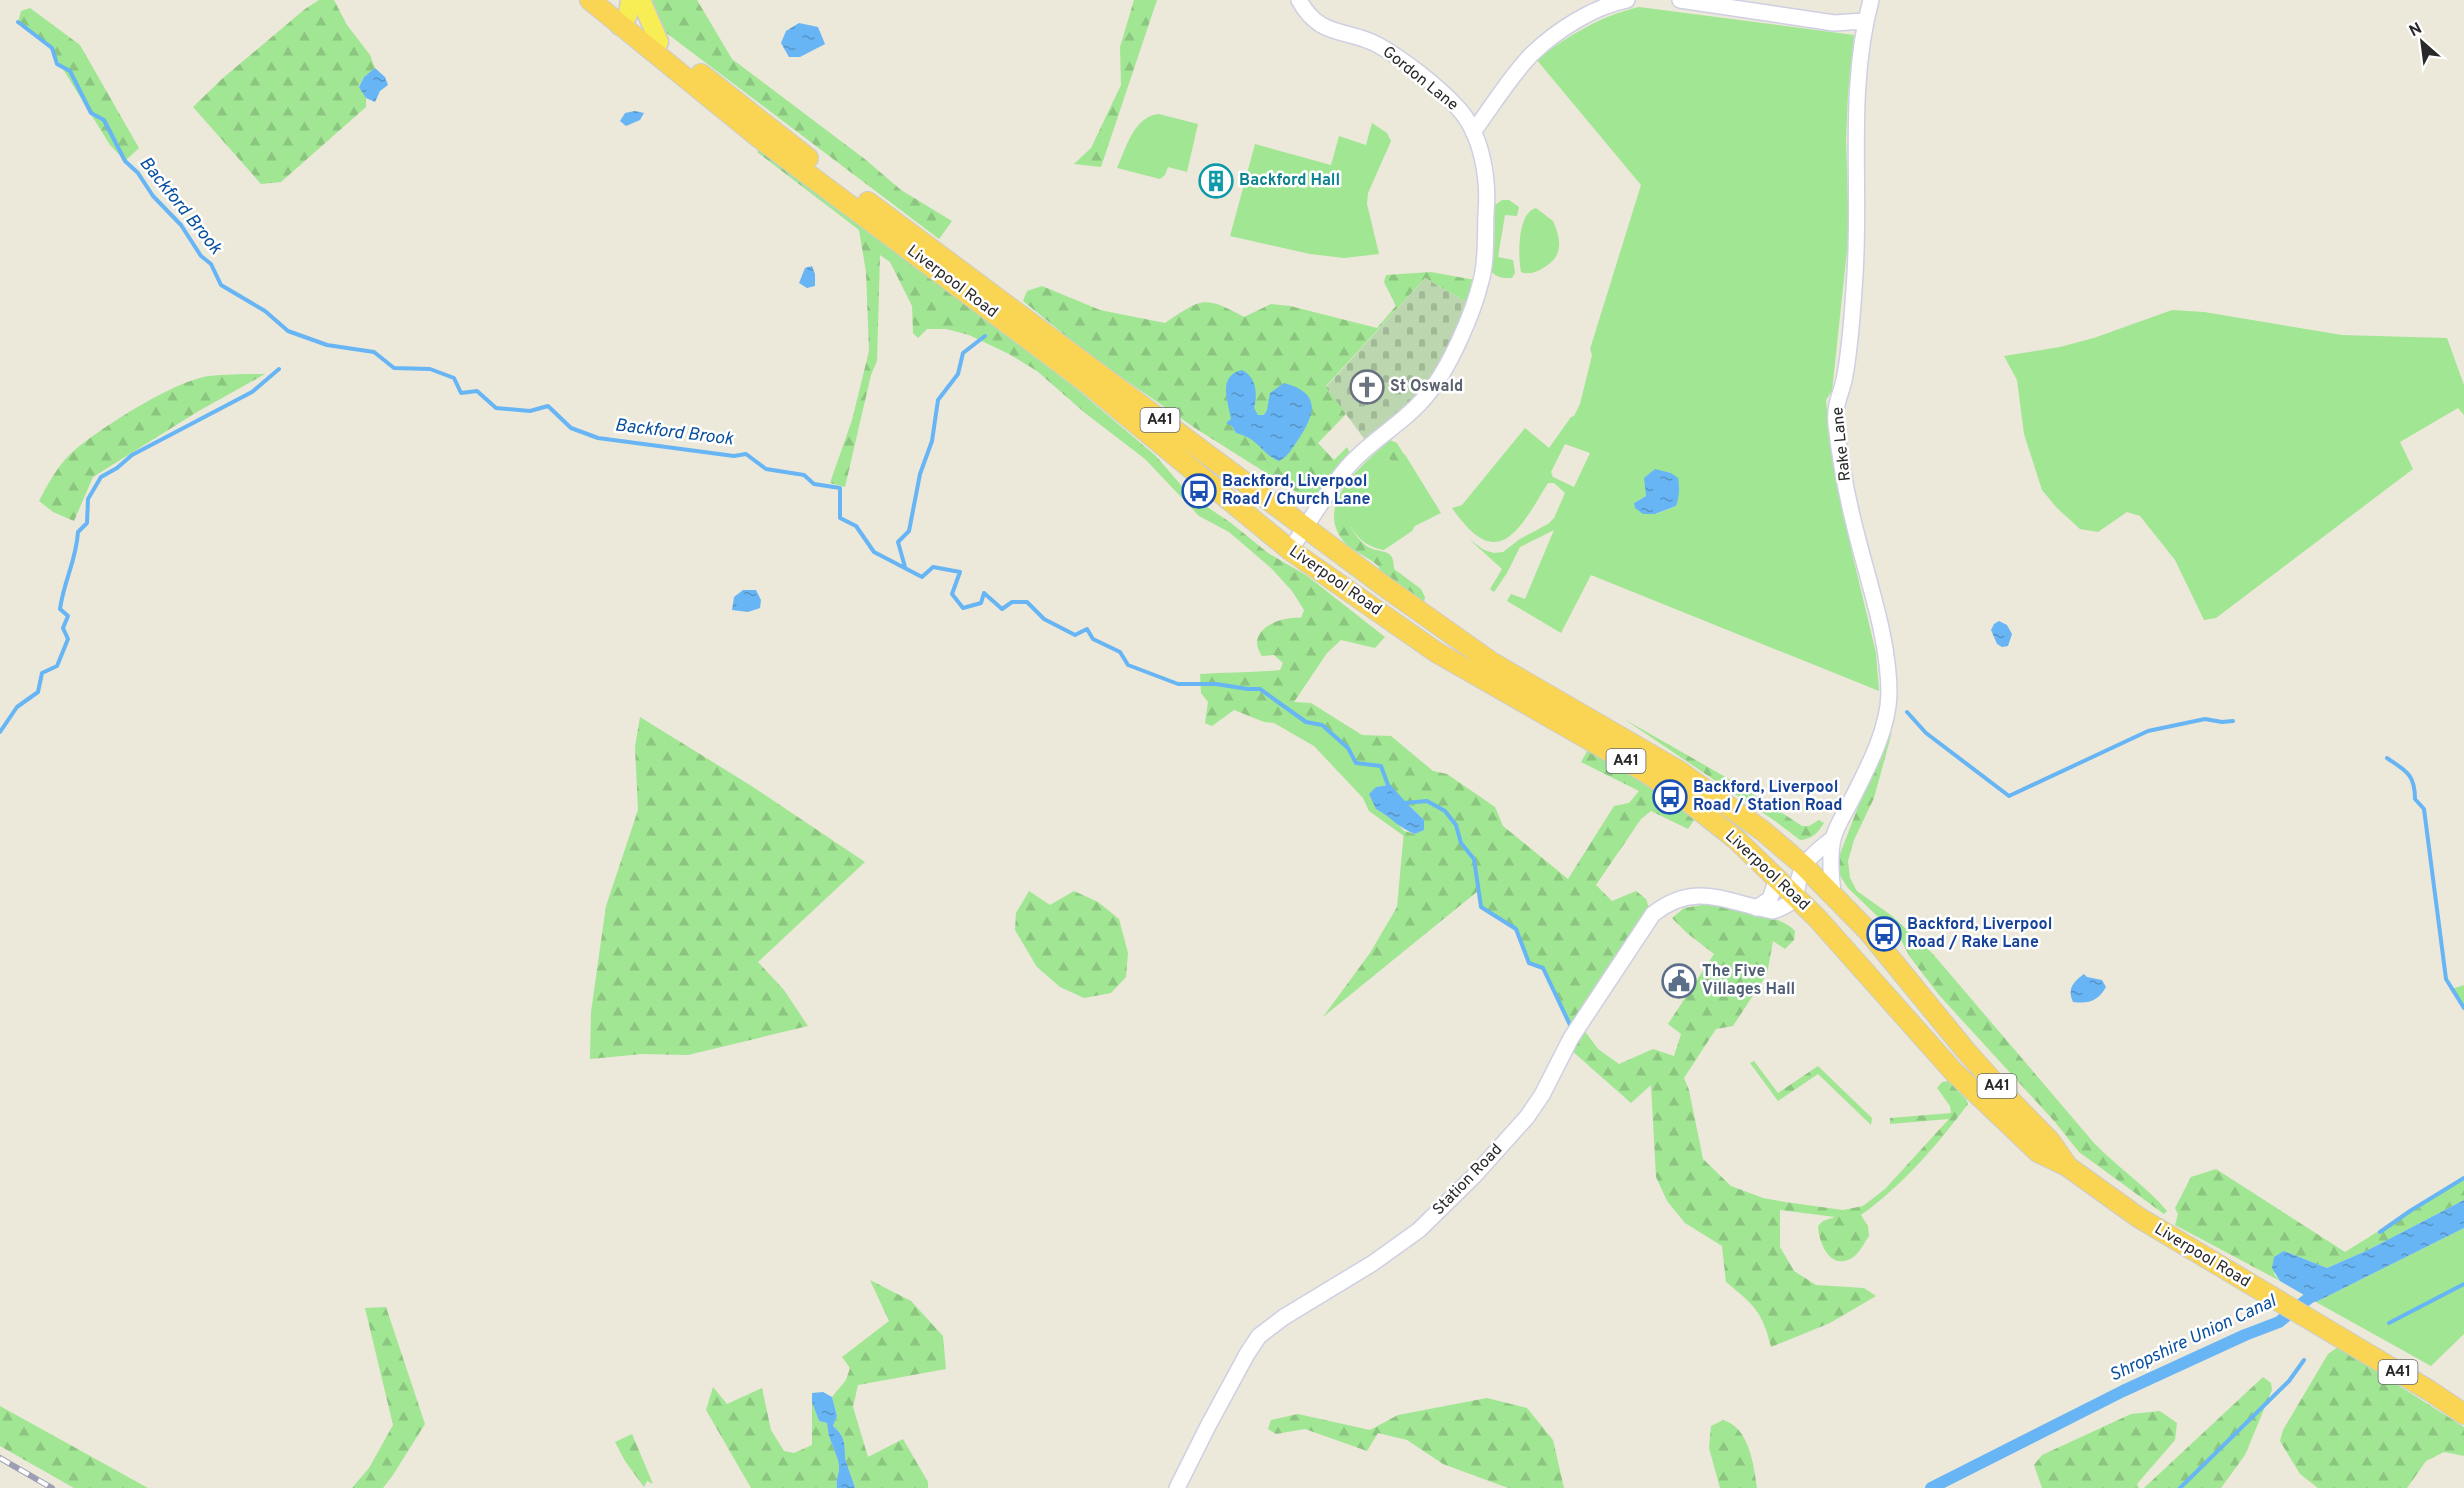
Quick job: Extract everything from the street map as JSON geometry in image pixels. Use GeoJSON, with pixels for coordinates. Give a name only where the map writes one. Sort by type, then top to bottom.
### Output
{"type":"FeatureCollection","features":[{"type":"Feature","properties":{"kind":"highway","name":"Liverpool Road"},"geometry":{"type":"LineString","coordinates":[[591,0],[626,14],[757,136],[1087,383],[1290,550],[1436,652],[1642,770],[1680,795],[1737,840],[1797,896],[1953,1071],[2038,1152],[2067,1166],[2138,1217],[2464,1414]]}},
{"type":"Feature","properties":{"kind":"highway","name":"Liverpool Road"},"geometry":{"type":"LineString","coordinates":[[610,0],[659,42],[810,159],[1305,528],[1491,662],[1699,784],[1763,831],[1833,893],[1868,931],[1980,1067],[2050,1141],[2067,1166]]}},
{"type":"Feature","properties":{"kind":"main road"},"geometry":{"type":"LineString","coordinates":[[641,0],[659,42]]}},
{"type":"Feature","properties":{"kind":"street","name":"Gordon Lane"},"geometry":{"type":"LineString","coordinates":[[1290,550],[1351,464],[1428,394],[1468,319],[1482,279],[1487,197],[1481,153],[1468,120],[1457,106],[1401,60],[1377,44],[1332,31],[1321,25],[1304,10],[1299,0]]}},
{"type":"Feature","properties":{"kind":"street"},"geometry":{"type":"LineString","coordinates":[[1473,132],[1532,55],[1561,30],[1614,2],[1627,0]]}},
{"type":"Feature","properties":{"kind":"street"},"geometry":{"type":"LineString","coordinates":[[1680,0],[1834,23],[1865,21]]}},
{"type":"Feature","properties":{"kind":"street","name":"Rake Lane"},"geometry":{"type":"LineString","coordinates":[[1804,866],[1833,838],[1878,743],[1885,721],[1889,694],[1872,587],[1856,532],[1836,423],[1836,401],[1845,376],[1855,273],[1857,98],[1865,21],[1871,0]]}},
{"type":"Feature","properties":{"kind":"street","name":"Rake Lane"},"geometry":{"type":"LineString","coordinates":[[1833,838],[1831,864],[1833,893]]}},
{"type":"Feature","properties":{"kind":"street"},"geometry":{"type":"LineString","coordinates":[[1797,896],[1804,866]]}},
{"type":"Feature","properties":{"kind":"street"},"geometry":{"type":"LineString","coordinates":[[1756,908],[1770,899],[1777,878]]}},
{"type":"Feature","properties":{"kind":"street","name":"Station Road"},"geometry":{"type":"LineString","coordinates":[[1177,1488],[1208,1426],[1259,1336],[1284,1317],[1373,1263],[1419,1230],[1474,1176],[1527,1117],[1542,1095],[1571,1038],[1653,914],[1668,902],[1708,895],[1773,911],[1790,903],[1797,896]]}},
{"type":"Feature","properties":{"kind":"green space"},"geometry":{"type":"Polygon","coordinates":[[[319,0],[334,0],[347,25],[370,55],[375,68],[364,77],[359,86],[366,98],[366,107],[281,182],[261,184],[193,107],[223,78],[305,9],[319,0]]]}},
{"type":"Feature","properties":{"kind":"green space"},"geometry":{"type":"Polygon","coordinates":[[[652,0],[697,0],[732,59],[866,160],[901,190],[952,221],[939,239],[665,32],[652,0]]]}},
{"type":"Feature","properties":{"kind":"green space"},"geometry":{"type":"Polygon","coordinates":[[[1134,0],[1157,0],[1101,167],[1074,164],[1091,148],[1121,85],[1120,47],[1134,0]]]}},
{"type":"Feature","properties":{"kind":"green space"},"geometry":{"type":"Polygon","coordinates":[[[1639,7],[1854,35],[1846,140],[1849,232],[1832,391],[1826,400],[1829,431],[1852,553],[1876,653],[1879,691],[1591,575],[1561,633],[1507,601],[1511,594],[1525,599],[1554,530],[1520,547],[1494,592],[1490,589],[1502,569],[1469,539],[1484,550],[1494,553],[1503,552],[1520,539],[1548,524],[1554,518],[1565,493],[1554,483],[1548,483],[1517,530],[1506,539],[1495,542],[1482,539],[1468,528],[1452,508],[1462,505],[1525,428],[1549,448],[1574,416],[1580,404],[1592,355],[1590,349],[1641,185],[1536,59],[1584,28],[1639,7]],[[1565,444],[1551,472],[1553,477],[1574,487],[1590,453],[1565,444]],[[1661,472],[1645,478],[1646,496],[1634,503],[1656,514],[1676,506],[1679,485],[1671,473],[1661,472]]]}},
{"type":"Feature","properties":{"kind":"green space"},"geometry":{"type":"Polygon","coordinates":[[[30,8],[80,45],[139,148],[125,161],[110,145],[48,45],[18,22],[21,11],[30,8]]]}},
{"type":"Feature","properties":{"kind":"green space"},"geometry":{"type":"Polygon","coordinates":[[[1159,114],[1198,124],[1187,172],[1168,167],[1165,175],[1160,179],[1117,168],[1137,127],[1143,120],[1159,114]]]}},
{"type":"Feature","properties":{"kind":"green space"},"geometry":{"type":"Polygon","coordinates":[[[1372,123],[1387,133],[1391,141],[1368,193],[1367,204],[1379,254],[1344,258],[1310,254],[1230,236],[1255,144],[1331,165],[1339,136],[1366,145],[1372,123]]]}},
{"type":"Feature","properties":{"kind":"green space"},"geometry":{"type":"Polygon","coordinates":[[[762,148],[1078,390],[1156,456],[1186,491],[1197,500],[1231,523],[1268,553],[1306,575],[1385,637],[1375,648],[1341,640],[1327,653],[1294,702],[1311,703],[1362,735],[1391,736],[1433,771],[1447,774],[1495,807],[1503,826],[1568,879],[1614,806],[1629,803],[1639,791],[1581,762],[1589,748],[1677,802],[1694,820],[1688,829],[1651,811],[1641,819],[1596,885],[1612,901],[1636,891],[1646,899],[1650,910],[1571,1027],[1543,969],[1529,963],[1516,929],[1481,907],[1478,891],[1323,1017],[1370,953],[1397,907],[1404,831],[1415,834],[1424,830],[1424,820],[1388,785],[1381,766],[1356,763],[1348,748],[1322,725],[1306,722],[1288,708],[1274,723],[1264,722],[1234,710],[1212,726],[1205,723],[1208,702],[1201,693],[1200,674],[1280,670],[1283,663],[1274,655],[1262,656],[1258,647],[1258,639],[1267,626],[1284,619],[1301,618],[1304,610],[1292,591],[1271,568],[1229,532],[1199,516],[1145,459],[1085,413],[1037,371],[1009,354],[969,335],[946,329],[927,329],[918,338],[913,333],[912,306],[890,262],[880,255],[877,361],[871,375],[845,487],[830,483],[852,420],[869,351],[866,272],[859,230],[757,152],[762,148]]]}},
{"type":"Feature","properties":{"kind":"green space"},"geometry":{"type":"Polygon","coordinates":[[[1502,200],[1509,200],[1519,207],[1517,216],[1505,215],[1498,257],[1513,260],[1515,273],[1512,278],[1503,278],[1491,271],[1495,205],[1502,200]]]}},
{"type":"Feature","properties":{"kind":"green space"},"geometry":{"type":"Polygon","coordinates":[[[1536,208],[1553,221],[1558,235],[1559,248],[1550,264],[1536,272],[1524,273],[1521,272],[1520,265],[1520,236],[1525,218],[1536,208]]]}},
{"type":"Feature","properties":{"kind":"green space"},"geometry":{"type":"Polygon","coordinates":[[[1431,272],[1475,280],[1468,303],[1425,278],[1326,386],[1346,414],[1318,443],[1334,460],[1347,447],[1350,453],[1317,498],[1309,500],[1195,428],[1092,357],[1023,301],[1027,291],[1042,286],[1100,310],[1165,323],[1187,308],[1203,302],[1220,305],[1244,317],[1271,304],[1290,306],[1377,328],[1396,306],[1384,282],[1386,275],[1431,272]]]}},
{"type":"Feature","properties":{"kind":"green space"},"geometry":{"type":"Polygon","coordinates":[[[1425,278],[1468,303],[1447,348],[1419,397],[1365,440],[1326,387],[1425,278]]]}},
{"type":"Feature","properties":{"kind":"green space"},"geometry":{"type":"Polygon","coordinates":[[[2172,310],[2204,312],[2342,335],[2447,338],[2464,385],[2464,415],[2458,408],[2400,442],[2413,469],[2216,618],[2204,620],[2175,560],[2140,516],[2127,512],[2098,532],[2080,529],[2057,508],[2042,490],[2024,434],[2017,380],[2004,356],[2060,347],[2094,338],[2172,310]]]}},
{"type":"Feature","properties":{"kind":"green space"},"geometry":{"type":"Polygon","coordinates":[[[265,374],[197,412],[93,477],[74,521],[53,512],[39,501],[55,473],[70,454],[88,439],[159,395],[177,386],[209,376],[265,374]]]}},
{"type":"Feature","properties":{"kind":"green space"},"geometry":{"type":"Polygon","coordinates":[[[1390,440],[1397,443],[1406,458],[1402,463],[1395,463],[1389,459],[1383,460],[1360,480],[1350,495],[1347,513],[1351,527],[1358,538],[1370,548],[1390,555],[1394,562],[1394,569],[1421,589],[1425,597],[1424,603],[1389,582],[1378,566],[1344,542],[1336,527],[1334,513],[1338,499],[1346,485],[1356,472],[1390,440]]]}},
{"type":"Feature","properties":{"kind":"green space"},"geometry":{"type":"Polygon","coordinates":[[[1404,453],[1441,513],[1415,526],[1412,531],[1384,550],[1373,547],[1356,535],[1347,517],[1349,496],[1365,475],[1383,460],[1389,459],[1395,463],[1405,458],[1404,453]]]}},
{"type":"Feature","properties":{"kind":"green space"},"geometry":{"type":"Polygon","coordinates":[[[1284,705],[1306,722],[1322,725],[1348,748],[1356,763],[1381,766],[1388,785],[1376,787],[1376,809],[1392,818],[1404,831],[1404,836],[1369,811],[1363,798],[1314,746],[1274,723],[1284,705]]]}},
{"type":"Feature","properties":{"kind":"green space"},"geometry":{"type":"Polygon","coordinates":[[[640,717],[750,785],[865,862],[758,962],[784,990],[808,1026],[688,1055],[642,1054],[590,1059],[591,1012],[606,906],[638,810],[635,747],[640,717]]]}},
{"type":"Feature","properties":{"kind":"green space"},"geometry":{"type":"Polygon","coordinates":[[[1624,719],[1736,783],[1802,826],[1809,826],[1819,820],[1824,823],[1814,835],[1800,840],[1624,719]]]}},
{"type":"Feature","properties":{"kind":"green space"},"geometry":{"type":"Polygon","coordinates":[[[1892,732],[1874,798],[1854,840],[1848,861],[1850,878],[1857,891],[1892,916],[1933,954],[2094,1143],[2167,1211],[2164,1214],[2079,1152],[2055,1122],[1939,995],[1910,957],[1900,938],[1848,888],[1839,874],[1838,859],[1860,802],[1892,732]]]}},
{"type":"Feature","properties":{"kind":"green space"},"geometry":{"type":"Polygon","coordinates":[[[1029,891],[1050,905],[1074,891],[1098,902],[1119,919],[1128,953],[1126,977],[1111,993],[1084,998],[1060,987],[1037,967],[1015,930],[1016,913],[1029,891]]]}},
{"type":"Feature","properties":{"kind":"green space"},"geometry":{"type":"Polygon","coordinates":[[[1708,904],[1767,916],[1788,925],[1795,931],[1794,940],[1785,949],[1773,941],[1767,974],[1733,1026],[1716,1029],[1684,1078],[1689,1090],[1703,1159],[1731,1186],[1763,1198],[1785,1202],[1843,1210],[1863,1206],[1885,1189],[1949,1119],[1890,1124],[1890,1118],[1951,1113],[1950,1106],[1937,1088],[1942,1082],[1948,1081],[1968,1104],[1919,1164],[1861,1215],[1868,1226],[1869,1236],[1852,1258],[1838,1261],[1832,1258],[1823,1247],[1818,1226],[1823,1221],[1835,1217],[1780,1210],[1780,1247],[1794,1271],[1816,1285],[1864,1288],[1876,1296],[1830,1323],[1771,1347],[1756,1310],[1726,1282],[1722,1246],[1685,1223],[1667,1201],[1656,1177],[1651,1085],[1631,1103],[1571,1050],[1584,1030],[1598,1049],[1619,1064],[1653,1049],[1674,1056],[1681,1034],[1668,1024],[1714,954],[1672,918],[1684,908],[1708,904]]]}},
{"type":"Feature","properties":{"kind":"green space"},"geometry":{"type":"Polygon","coordinates":[[[2464,985],[2464,1008],[2452,989],[2464,985]]]}},
{"type":"Feature","properties":{"kind":"green space"},"geometry":{"type":"Polygon","coordinates":[[[1754,1061],[1778,1093],[1818,1066],[1872,1118],[1871,1125],[1818,1074],[1778,1101],[1750,1063],[1754,1061]]]}},
{"type":"Feature","properties":{"kind":"green space"},"geometry":{"type":"Polygon","coordinates":[[[2216,1169],[2345,1252],[2464,1178],[2464,1200],[2368,1250],[2327,1268],[2284,1251],[2274,1274],[2280,1281],[2175,1225],[2178,1214],[2175,1208],[2191,1177],[2216,1169]]]}},
{"type":"Feature","properties":{"kind":"green space"},"geometry":{"type":"Polygon","coordinates":[[[2464,1228],[2464,1334],[2431,1366],[2316,1302],[2464,1228]]]}},
{"type":"Feature","properties":{"kind":"green space"},"geometry":{"type":"Polygon","coordinates":[[[870,1280],[911,1301],[943,1336],[946,1369],[858,1385],[853,1407],[868,1457],[903,1439],[928,1482],[928,1488],[855,1488],[845,1458],[843,1439],[833,1426],[837,1416],[832,1397],[846,1380],[850,1368],[842,1357],[889,1321],[870,1280]]]}},
{"type":"Feature","properties":{"kind":"green space"},"geometry":{"type":"Polygon","coordinates":[[[386,1307],[425,1424],[383,1488],[352,1488],[369,1468],[393,1425],[365,1308],[386,1307]]]}},
{"type":"Feature","properties":{"kind":"green space"},"geometry":{"type":"Polygon","coordinates":[[[2338,1347],[2464,1427],[2464,1456],[2444,1452],[2426,1461],[2407,1488],[2318,1488],[2300,1474],[2280,1441],[2283,1430],[2328,1354],[2338,1347]]]}},
{"type":"Feature","properties":{"kind":"green space"},"geometry":{"type":"Polygon","coordinates":[[[2263,1377],[2271,1383],[2272,1390],[2245,1455],[2221,1488],[2144,1488],[2263,1377]]]}},
{"type":"Feature","properties":{"kind":"green space"},"geometry":{"type":"Polygon","coordinates":[[[713,1387],[727,1404],[762,1388],[771,1430],[784,1451],[794,1453],[812,1445],[812,1402],[819,1421],[827,1423],[838,1459],[837,1488],[751,1488],[706,1410],[713,1387]]]}},
{"type":"Feature","properties":{"kind":"green space"},"geometry":{"type":"Polygon","coordinates":[[[1487,1398],[1527,1408],[1553,1440],[1564,1488],[1508,1488],[1443,1464],[1407,1440],[1378,1433],[1367,1451],[1305,1429],[1276,1434],[1268,1429],[1271,1420],[1298,1414],[1370,1430],[1398,1415],[1487,1398]]]}},
{"type":"Feature","properties":{"kind":"green space"},"geometry":{"type":"Polygon","coordinates":[[[0,1406],[148,1488],[74,1488],[0,1446],[0,1406]]]}},
{"type":"Feature","properties":{"kind":"green space"},"geometry":{"type":"Polygon","coordinates":[[[2160,1411],[2177,1423],[2175,1440],[2137,1484],[2139,1488],[2042,1488],[2034,1465],[2042,1455],[2131,1414],[2160,1411]]]}},
{"type":"Feature","properties":{"kind":"green space"},"geometry":{"type":"Polygon","coordinates":[[[1723,1420],[1739,1430],[1749,1448],[1757,1488],[1720,1488],[1709,1448],[1711,1426],[1723,1420]]]}},
{"type":"Feature","properties":{"kind":"green space"},"geometry":{"type":"Polygon","coordinates":[[[632,1434],[653,1484],[647,1481],[644,1487],[625,1461],[615,1442],[632,1434]]]}},
{"type":"Feature","properties":{"kind":"water"},"geometry":{"type":"Polygon","coordinates":[[[799,23],[818,27],[825,44],[800,57],[789,57],[781,43],[786,31],[799,23]]]}},
{"type":"Feature","properties":{"kind":"water"},"geometry":{"type":"Polygon","coordinates":[[[375,68],[385,77],[388,85],[380,91],[375,102],[366,98],[359,87],[364,77],[375,68]]]}},
{"type":"Feature","properties":{"kind":"water"},"geometry":{"type":"Polygon","coordinates":[[[635,111],[644,113],[640,120],[626,126],[620,121],[625,113],[635,111]]]}},
{"type":"Feature","properties":{"kind":"water"},"geometry":{"type":"Polygon","coordinates":[[[812,266],[815,286],[807,288],[799,283],[805,268],[812,266]]]}},
{"type":"Feature","properties":{"kind":"water"},"geometry":{"type":"Polygon","coordinates":[[[1242,370],[1247,373],[1255,386],[1254,408],[1258,415],[1264,415],[1270,393],[1284,383],[1304,392],[1312,405],[1309,421],[1304,430],[1290,452],[1279,461],[1255,442],[1236,433],[1232,426],[1226,423],[1231,419],[1227,383],[1234,373],[1242,370]]]}},
{"type":"Feature","properties":{"kind":"water"},"geometry":{"type":"Polygon","coordinates":[[[1655,469],[1671,473],[1678,478],[1677,503],[1676,506],[1655,514],[1643,514],[1635,508],[1634,503],[1646,496],[1644,478],[1655,469]]]}},
{"type":"Feature","properties":{"kind":"water"},"geometry":{"type":"Polygon","coordinates":[[[743,590],[756,590],[761,600],[760,608],[748,612],[732,610],[734,597],[743,590]]]}},
{"type":"Feature","properties":{"kind":"water"},"geometry":{"type":"Polygon","coordinates":[[[1999,621],[2007,625],[2012,634],[2008,646],[2002,647],[1997,644],[1991,630],[1999,621]]]}},
{"type":"Feature","properties":{"kind":"water"},"geometry":{"type":"Polygon","coordinates":[[[1388,785],[1424,820],[1424,830],[1415,834],[1410,832],[1376,809],[1369,794],[1376,787],[1388,785]]]}},
{"type":"Feature","properties":{"kind":"water"},"geometry":{"type":"Polygon","coordinates":[[[2084,974],[2087,977],[2102,980],[2106,987],[2100,996],[2092,1000],[2073,1002],[2072,986],[2084,974]]]}},
{"type":"Feature","properties":{"kind":"water"},"geometry":{"type":"Polygon","coordinates":[[[2464,1200],[2464,1228],[2316,1302],[2280,1281],[2272,1268],[2274,1257],[2284,1251],[2327,1268],[2368,1250],[2464,1200]]]}},
{"type":"Feature","properties":{"kind":"water"},"geometry":{"type":"Polygon","coordinates":[[[823,1392],[832,1397],[837,1416],[833,1426],[843,1439],[845,1458],[855,1488],[837,1488],[838,1459],[827,1423],[819,1421],[812,1402],[812,1393],[823,1392]]]}},
{"type":"Feature","properties":{"kind":"waterway","name":"Backford Brook"},"geometry":{"type":"LineString","coordinates":[[18,22],[52,48],[57,64],[70,71],[91,113],[104,120],[125,161],[138,173],[153,196],[181,225],[201,256],[211,264],[221,285],[265,311],[288,331],[327,345],[374,352],[394,368],[430,369],[454,378],[461,393],[477,391],[496,408],[530,411],[548,406],[571,428],[598,438],[734,456],[746,454],[766,469],[804,475],[814,484],[840,488],[840,518],[856,526],[874,552],[922,577],[933,567],[960,572],[952,594],[963,608],[981,603],[984,593],[1002,609],[1012,602],[1027,602],[1044,619],[1075,635],[1087,629],[1093,639],[1120,652],[1128,665],[1178,684],[1216,684],[1260,689],[1306,722],[1322,725],[1348,748],[1356,763],[1381,766],[1388,785],[1404,803],[1427,801],[1445,811],[1456,825],[1461,843],[1474,859],[1481,907],[1516,929],[1529,963],[1543,968],[1571,1027]]}},
{"type":"Feature","properties":{"kind":"waterway"},"geometry":{"type":"LineString","coordinates":[[905,567],[898,542],[909,531],[920,474],[932,441],[938,400],[958,374],[963,353],[985,336]]}},
{"type":"Feature","properties":{"kind":"waterway"},"geometry":{"type":"LineString","coordinates":[[0,732],[17,707],[38,692],[42,673],[57,666],[68,639],[63,628],[68,616],[60,609],[62,599],[75,553],[78,532],[87,523],[88,499],[101,477],[117,468],[132,455],[252,392],[279,369]]}},
{"type":"Feature","properties":{"kind":"waterway"},"geometry":{"type":"LineString","coordinates":[[1907,712],[1926,733],[2009,796],[2148,731],[2205,719],[2233,721]]}},
{"type":"Feature","properties":{"kind":"waterway"},"geometry":{"type":"LineString","coordinates":[[2387,758],[2411,778],[2415,799],[2424,809],[2446,979],[2464,1008]]}},
{"type":"Feature","properties":{"kind":"waterway"},"geometry":{"type":"LineString","coordinates":[[2380,1232],[2464,1178]]}},
{"type":"Feature","properties":{"kind":"waterway"},"geometry":{"type":"LineString","coordinates":[[2389,1323],[2464,1284]]}},
{"type":"Feature","properties":{"kind":"waterway","name":"Shropshire Union Canal"},"geometry":{"type":"LineString","coordinates":[[1931,1488],[2123,1391],[2245,1335],[2279,1322],[2323,1290]]}},
{"type":"Feature","properties":{"kind":"waterway"},"geometry":{"type":"LineString","coordinates":[[2180,1488],[2289,1381],[2304,1360]]}},
{"type":"Feature","properties":{"kind":"railway"},"geometry":{"type":"LineString","coordinates":[[0,1458],[52,1488]]}},
{"type":"Feature","properties":{"kind":"place","name":"Backford Hall"},"geometry":{"type":"Point","coordinates":[1216,181]}},
{"type":"Feature","properties":{"kind":"place","name":"St Oswald"},"geometry":{"type":"Point","coordinates":[1367,387]}},
{"type":"Feature","properties":{"kind":"place","name":"Backford, Liverpool Road / Church Lane"},"geometry":{"type":"Point","coordinates":[1199,491]}},
{"type":"Feature","properties":{"kind":"place","name":"Backford, Liverpool Road / Station Road"},"geometry":{"type":"Point","coordinates":[1670,797]}},
{"type":"Feature","properties":{"kind":"place","name":"Backford, Liverpool Road / Rake Lane"},"geometry":{"type":"Point","coordinates":[1884,934]}},
{"type":"Feature","properties":{"kind":"place","name":"The Five Villages Hall"},"geometry":{"type":"Point","coordinates":[1679,981]}}]}
